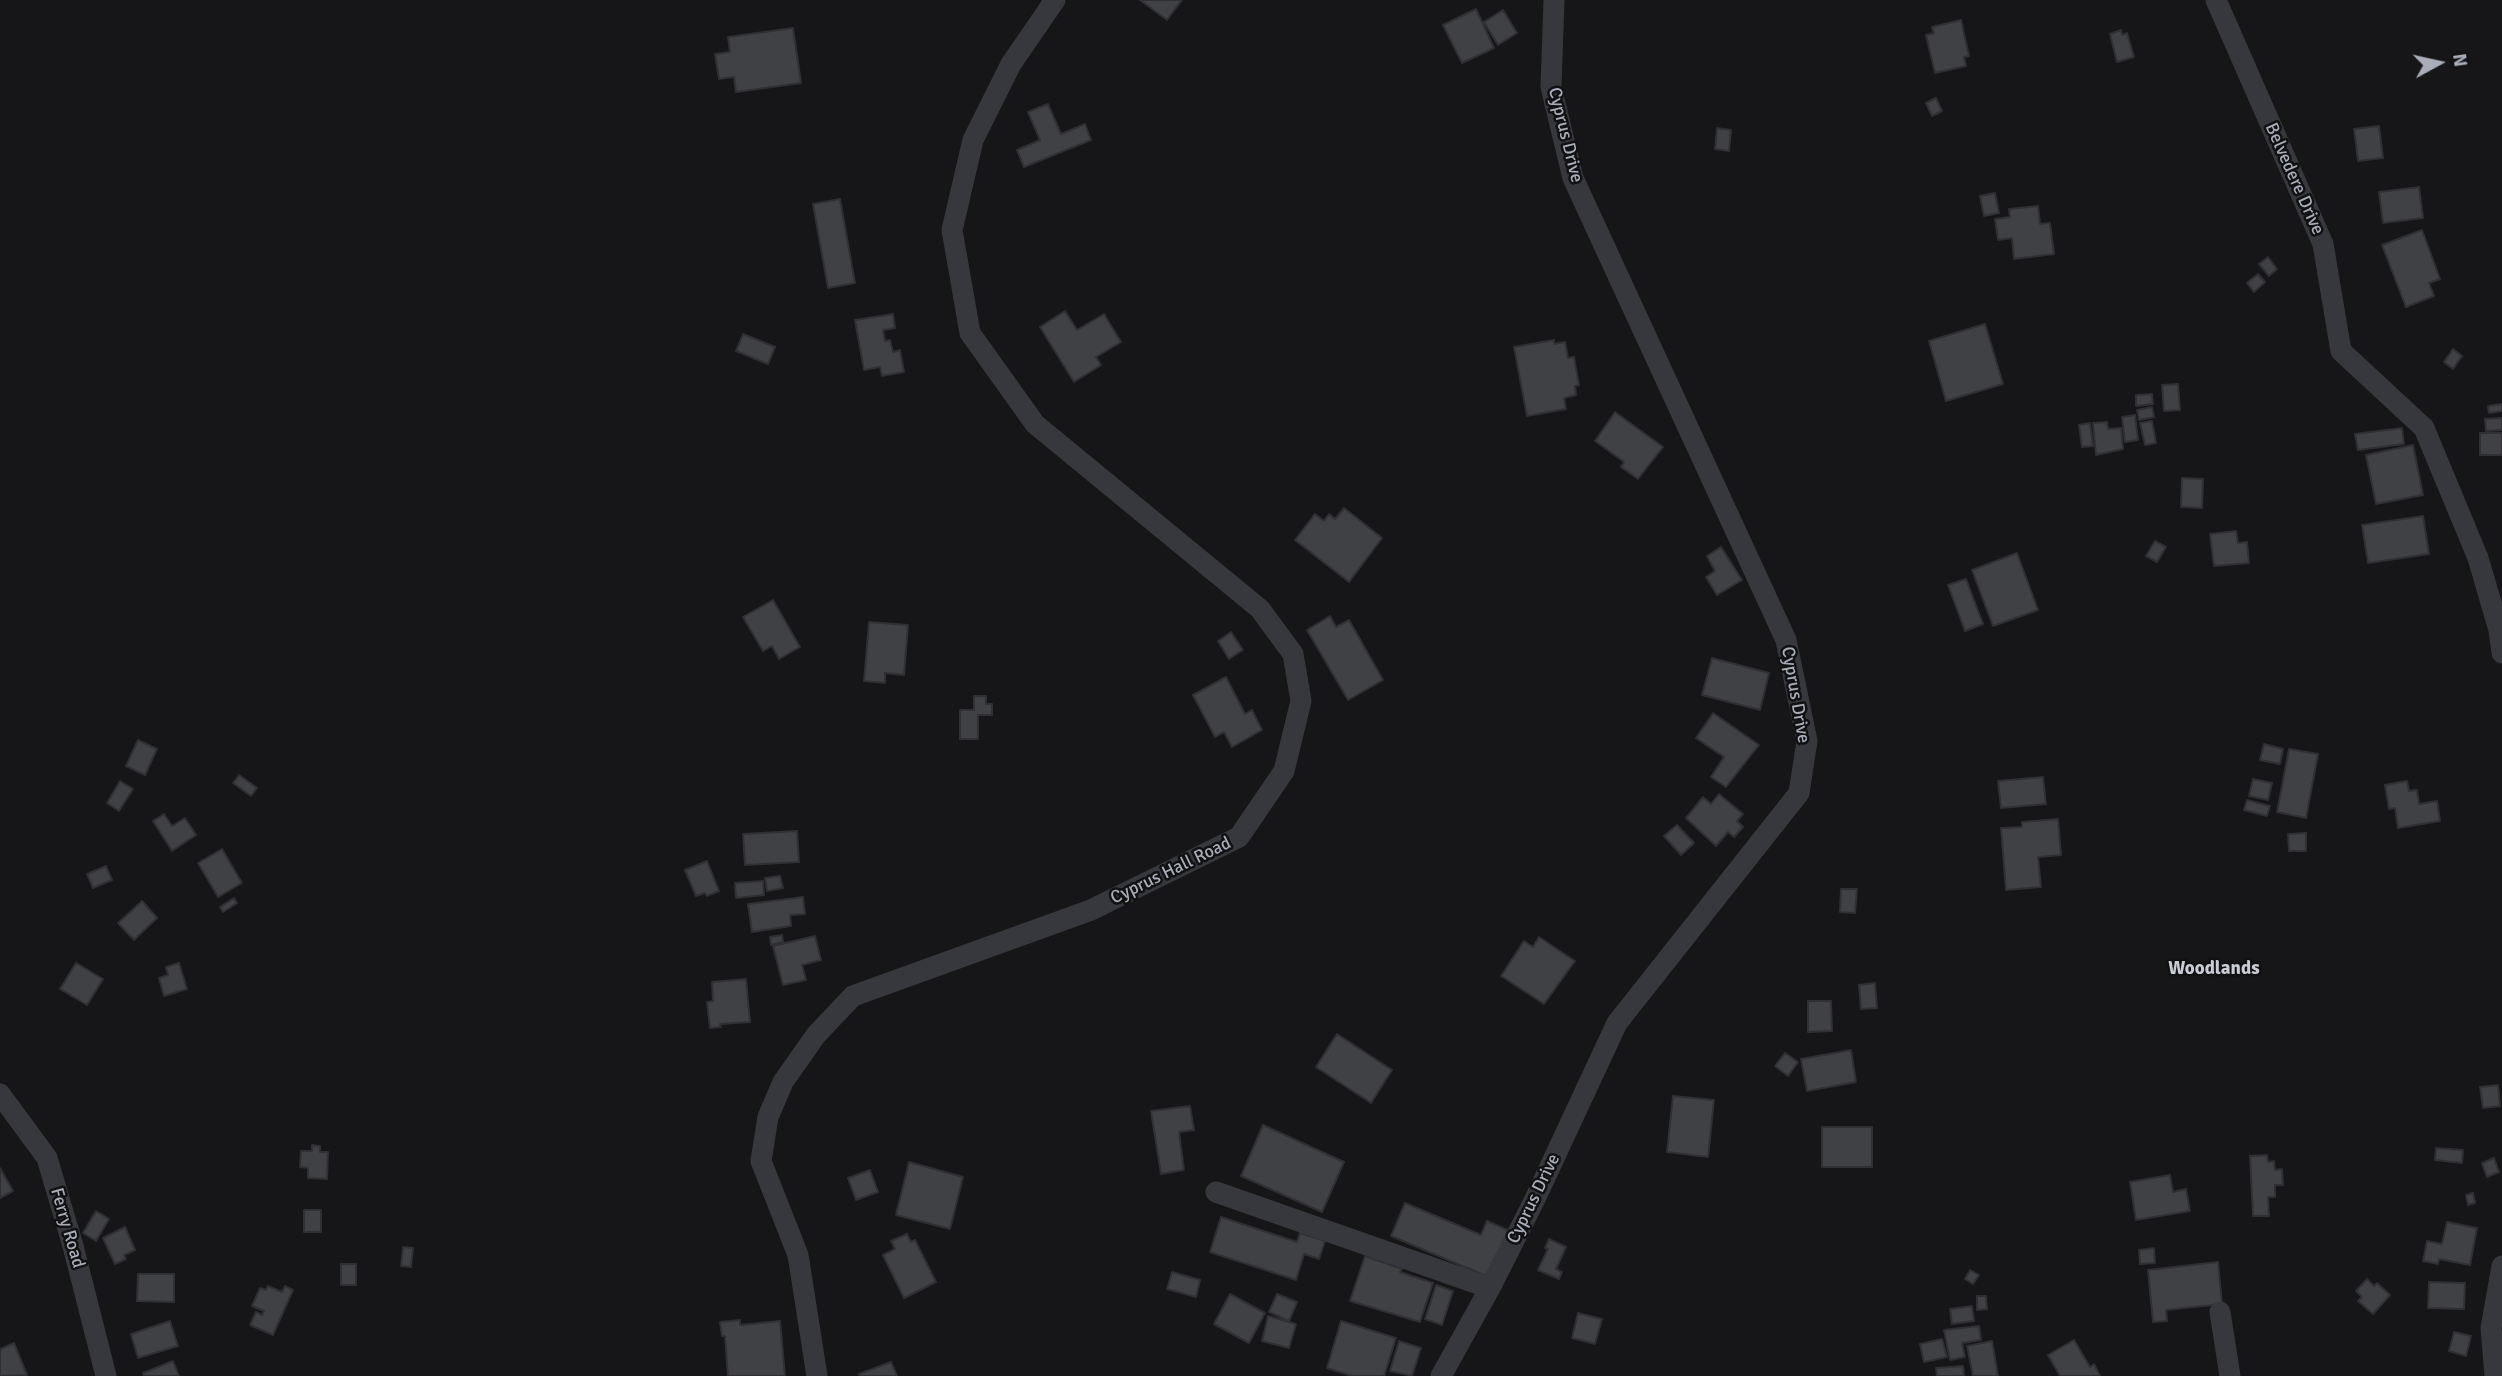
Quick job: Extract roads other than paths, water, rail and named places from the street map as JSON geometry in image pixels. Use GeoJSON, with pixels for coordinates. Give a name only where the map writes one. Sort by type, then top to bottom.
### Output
{"type":"FeatureCollection","features":[{"type":"Feature","properties":{"kind":"street","name":"Cyprus Hall Road"},"geometry":{"type":"LineString","coordinates":[[817,1376],[798,1255],[761,1161],[768,1117],[783,1082],[816,1035],[853,996],[1091,910],[1239,837],[1284,771],[1301,701],[1293,654],[1260,609],[1035,424],[970,333],[952,230],[972,139],[1011,64],[1055,0]]}},
{"type":"Feature","properties":{"kind":"street","name":"Cyprus Drive"},"geometry":{"type":"LineString","coordinates":[[1441,1376],[1535,1199],[1618,1023],[1799,793],[1807,741],[1786,640],[1573,178],[1551,87],[1554,0]]}},
{"type":"Feature","properties":{"kind":"street","name":"Belvedere Drive"},"geometry":{"type":"LineString","coordinates":[[2216,0],[2323,244],[2341,351],[2424,428],[2478,558],[2501,626],[2502,653]]}},
{"type":"Feature","properties":{"kind":"street","name":"Ferry Road"},"geometry":{"type":"LineString","coordinates":[[0,1094],[47,1158],[73,1245],[106,1376]]}},
{"type":"Feature","properties":{"kind":"street"},"geometry":{"type":"LineString","coordinates":[[1216,1192],[1490,1288]]}},
{"type":"Feature","properties":{"kind":"street"},"geometry":{"type":"LineString","coordinates":[[2495,1376],[2491,1328],[2502,1266]]}},
{"type":"Feature","properties":{"kind":"street"},"geometry":{"type":"LineString","coordinates":[[2220,1312],[2230,1376]]}},
{"type":"Feature","properties":{"kind":"district","name":"Woodlands"},"geometry":{"type":"Point","coordinates":[2214,969]}}]}
